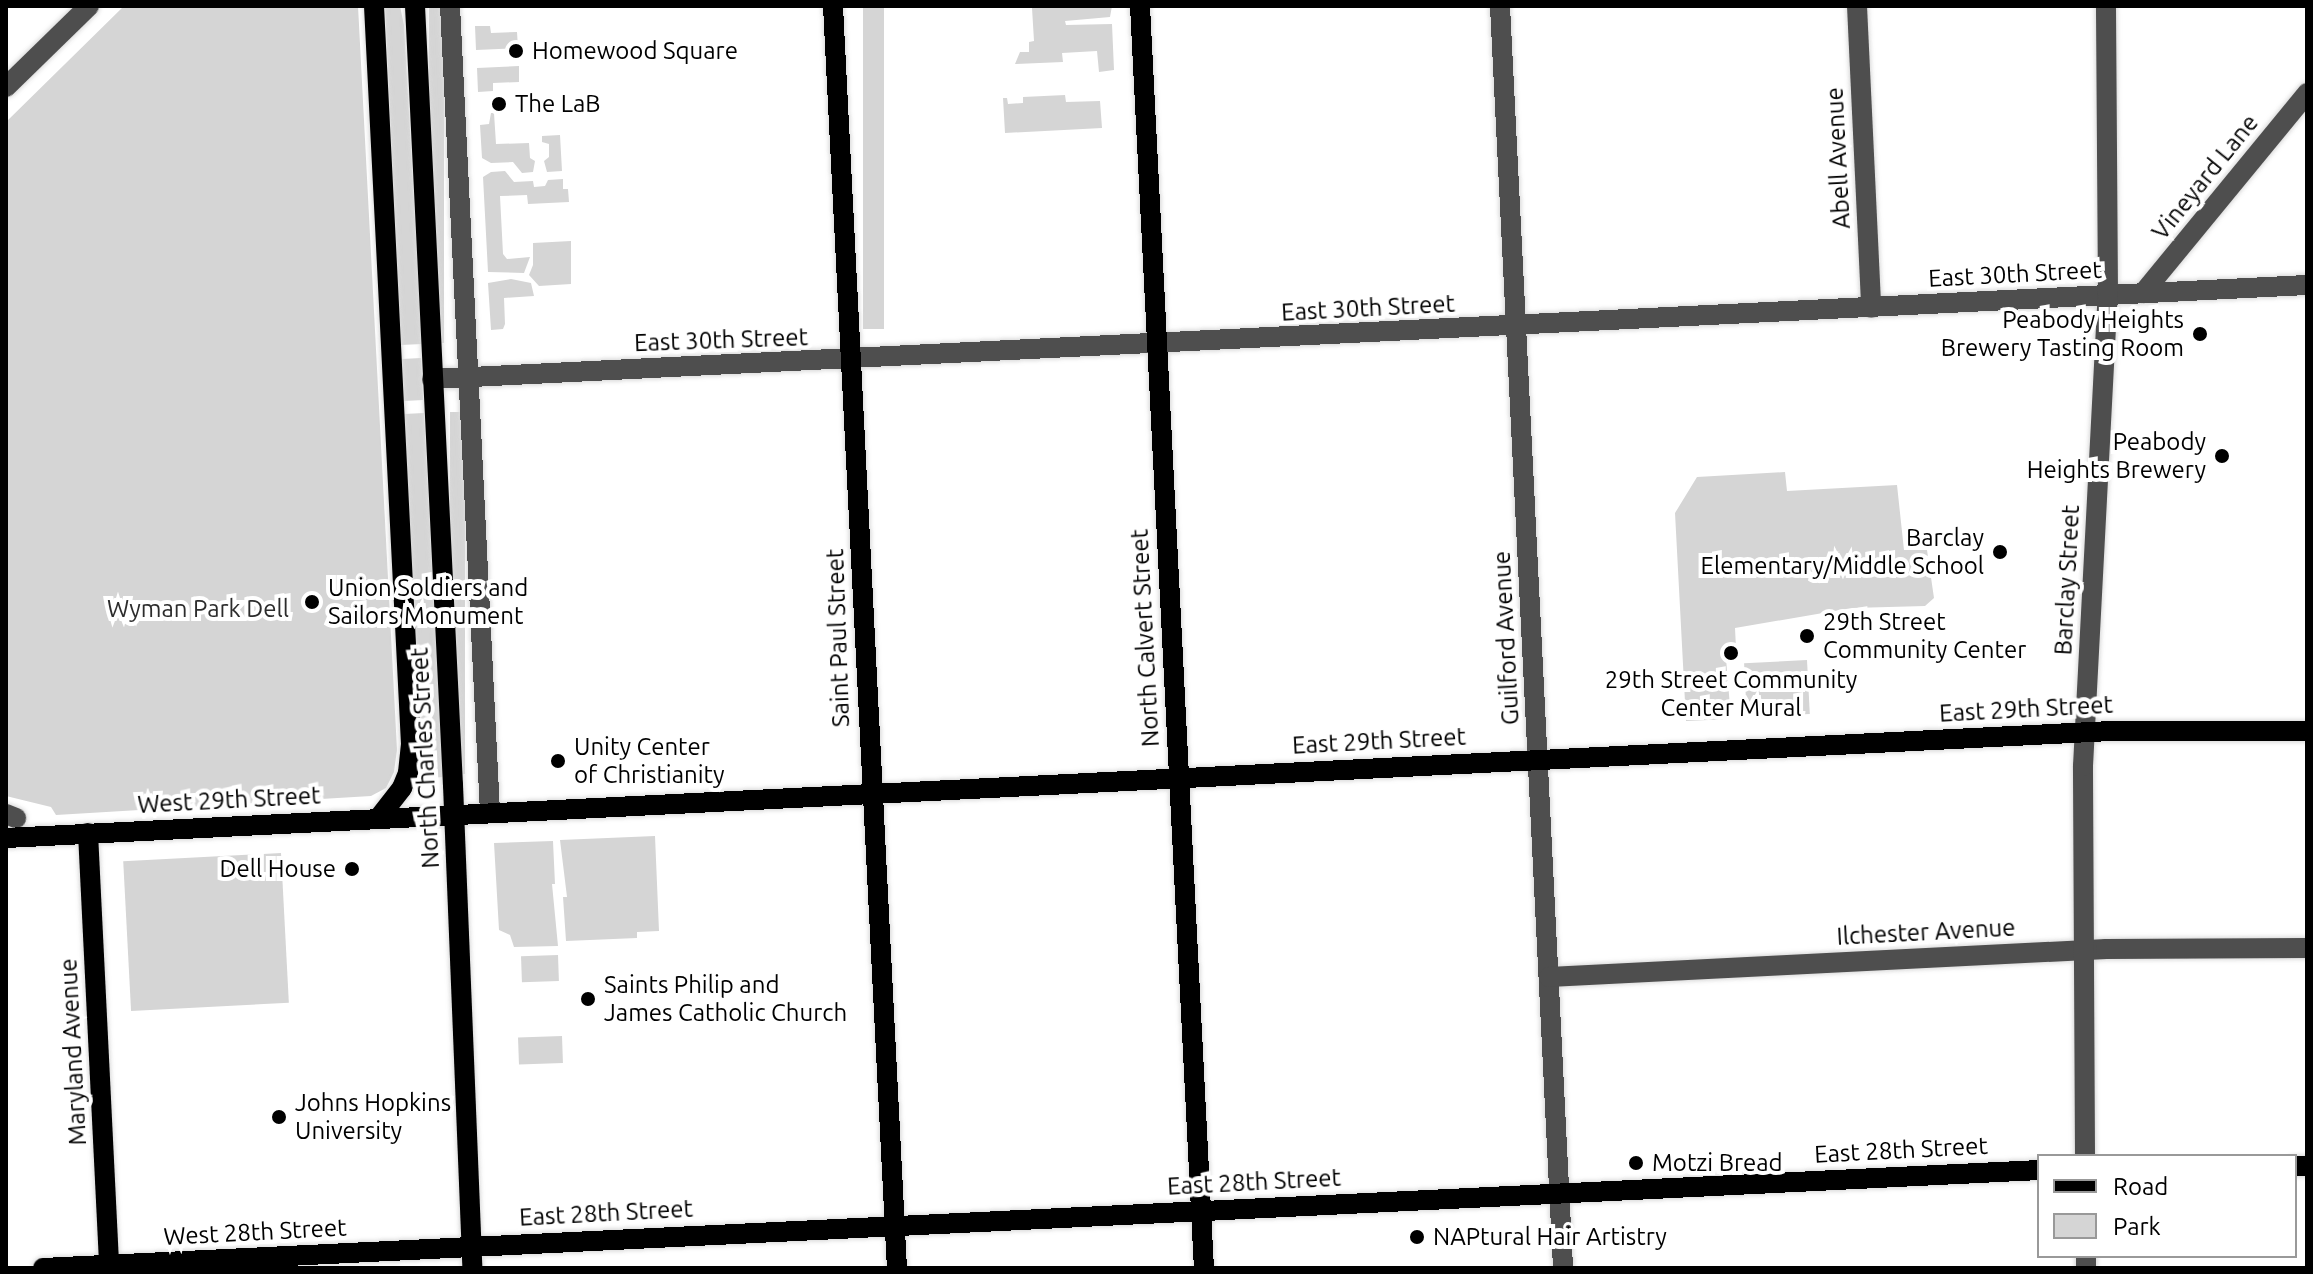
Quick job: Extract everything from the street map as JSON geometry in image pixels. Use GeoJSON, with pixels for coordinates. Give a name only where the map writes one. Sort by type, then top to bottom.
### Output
{"type":"FeatureCollection","features":[{"type":"Feature","properties":{"kind":"main road","name":"North Charles Street"},"geometry":{"type":"LineString","coordinates":[[374,6],[411,744],[408,773],[402,788],[378,819]]}},
{"type":"Feature","properties":{"kind":"main road","name":"North Charles Street"},"geometry":{"type":"LineString","coordinates":[[415,6],[454,815],[472,1268]]}},
{"type":"Feature","properties":{"kind":"main road","name":"Saint Paul Street"},"geometry":{"type":"LineString","coordinates":[[833,6],[897,1268]]}},
{"type":"Feature","properties":{"kind":"main road","name":"North Calvert Street"},"geometry":{"type":"LineString","coordinates":[[1140,6],[1204,1268]]}},
{"type":"Feature","properties":{"kind":"main road","name":"East 29th Street"},"geometry":{"type":"LineString","coordinates":[[454,815],[2085,733],[2307,731]]}},
{"type":"Feature","properties":{"kind":"main road","name":"West 29th Street"},"geometry":{"type":"LineString","coordinates":[[6,838],[454,815]]}},
{"type":"Feature","properties":{"kind":"main road","name":"Maryland Avenue"},"geometry":{"type":"LineString","coordinates":[[88,833],[109,1267]]}},
{"type":"Feature","properties":{"kind":"main road","name":"East 28th Street"},"geometry":{"type":"LineString","coordinates":[[471,1246],[2037,1170]]}},
{"type":"Feature","properties":{"kind":"main road","name":"West 28th Street"},"geometry":{"type":"LineString","coordinates":[[43,1268],[471,1246]]}},
{"type":"Feature","properties":{"kind":"street"},"geometry":{"type":"LineString","coordinates":[[6,87],[89,6]]}},
{"type":"Feature","properties":{"kind":"street"},"geometry":{"type":"LineString","coordinates":[[450,6],[490,813]]}},
{"type":"Feature","properties":{"kind":"street","name":"Guilford Avenue"},"geometry":{"type":"LineString","coordinates":[[1500,6],[1563,1268]]}},
{"type":"Feature","properties":{"kind":"street","name":"Abell Avenue"},"geometry":{"type":"LineString","coordinates":[[1857,6],[1871,308]]}},
{"type":"Feature","properties":{"kind":"street","name":"Barclay Street"},"geometry":{"type":"LineString","coordinates":[[2085,1154],[2085,733],[2108,295],[2106,6]]}},
{"type":"Feature","properties":{"kind":"street","name":"Vineyard Lane"},"geometry":{"type":"LineString","coordinates":[[2143,293],[2307,93]]}},
{"type":"Feature","properties":{"kind":"street","name":"East 30th Street"},"geometry":{"type":"LineString","coordinates":[[432,379],[853,361],[2307,285]]}},
{"type":"Feature","properties":{"kind":"street","name":"Ilchester Avenue"},"geometry":{"type":"LineString","coordinates":[[1549,977],[2084,950],[2307,948]]}},
{"type":"Feature","properties":{"kind":"green space","name":"Wyman Park Dell"},"geometry":{"type":"Polygon","coordinates":[[[124,6],[358,6],[397,750],[394,772],[386,788],[371,796],[56,815],[51,807],[6,796],[6,122],[124,6]]]}},
{"type":"Feature","properties":{"kind":"green space"},"geometry":{"type":"Polygon","coordinates":[[[385,6],[400,6],[404,25],[422,344],[401,345],[385,6]]]}},
{"type":"Feature","properties":{"kind":"green space"},"geometry":{"type":"Polygon","coordinates":[[[429,6],[444,6],[444,343],[429,343],[429,6]]]}},
{"type":"Feature","properties":{"kind":"green space"},"geometry":{"type":"Polygon","coordinates":[[[863,6],[884,6],[884,329],[863,329],[863,6]]]}},
{"type":"Feature","properties":{"kind":"green space"},"geometry":{"type":"Polygon","coordinates":[[[1028,6],[1112,6],[1110,17],[1065,21],[1066,25],[1112,24],[1114,70],[1099,72],[1097,51],[1062,53],[1063,62],[1015,64],[1020,52],[1029,52],[1029,42],[1034,41],[1032,8],[1028,6]]]}},
{"type":"Feature","properties":{"kind":"green space"},"geometry":{"type":"Polygon","coordinates":[[[475,26],[490,26],[491,33],[517,32],[518,48],[476,50],[475,26]]]}},
{"type":"Feature","properties":{"kind":"green space"},"geometry":{"type":"Polygon","coordinates":[[[519,66],[519,82],[493,83],[493,91],[478,92],[477,68],[519,66]]]}},
{"type":"Feature","properties":{"kind":"green space"},"geometry":{"type":"Polygon","coordinates":[[[1065,95],[1066,102],[1100,101],[1102,128],[1005,133],[1003,98],[1007,98],[1008,104],[1023,103],[1023,97],[1065,95]]]}},
{"type":"Feature","properties":{"kind":"green space"},"geometry":{"type":"Polygon","coordinates":[[[491,113],[494,113],[496,144],[529,143],[530,158],[535,161],[533,172],[522,173],[513,162],[491,163],[482,158],[480,125],[489,124],[491,113]]]}},
{"type":"Feature","properties":{"kind":"green space"},"geometry":{"type":"Polygon","coordinates":[[[560,135],[562,171],[547,172],[544,161],[549,157],[549,144],[542,142],[542,136],[560,135]]]}},
{"type":"Feature","properties":{"kind":"green space"},"geometry":{"type":"Polygon","coordinates":[[[505,171],[514,182],[533,181],[534,187],[545,186],[548,180],[563,179],[563,189],[568,189],[569,202],[528,204],[527,195],[500,196],[503,254],[507,259],[530,257],[524,273],[488,272],[483,177],[491,172],[505,171]]]}},
{"type":"Feature","properties":{"kind":"green space"},"geometry":{"type":"Polygon","coordinates":[[[571,241],[571,284],[539,286],[529,275],[533,265],[533,243],[571,241]]]}},
{"type":"Feature","properties":{"kind":"green space"},"geometry":{"type":"Polygon","coordinates":[[[511,279],[531,283],[534,296],[504,298],[503,329],[491,330],[488,283],[511,279]]]}},
{"type":"Feature","properties":{"kind":"green space"},"geometry":{"type":"Polygon","coordinates":[[[421,358],[423,400],[404,401],[402,359],[421,358]]]}},
{"type":"Feature","properties":{"kind":"green space"},"geometry":{"type":"Polygon","coordinates":[[[450,412],[465,412],[465,774],[450,774],[450,412]]]}},
{"type":"Feature","properties":{"kind":"green space"},"geometry":{"type":"Polygon","coordinates":[[[424,413],[443,777],[417,779],[422,756],[404,414],[424,413]]]}},
{"type":"Feature","properties":{"kind":"green space"},"geometry":{"type":"Polygon","coordinates":[[[1785,472],[1787,491],[1897,485],[1904,550],[1927,550],[1934,598],[1925,606],[1852,608],[1735,628],[1736,648],[1726,658],[1731,719],[1686,721],[1675,513],[1697,477],[1785,472]]]}},
{"type":"Feature","properties":{"kind":"green space"},"geometry":{"type":"Polygon","coordinates":[[[1807,660],[1810,714],[1747,717],[1744,663],[1807,660]]]}},
{"type":"Feature","properties":{"kind":"green space"},"geometry":{"type":"Polygon","coordinates":[[[655,836],[659,931],[637,932],[637,938],[566,941],[563,897],[567,897],[560,840],[655,836]]]}},
{"type":"Feature","properties":{"kind":"green space"},"geometry":{"type":"Polygon","coordinates":[[[553,841],[555,884],[552,884],[558,946],[514,947],[510,935],[499,930],[494,843],[553,841]]]}},
{"type":"Feature","properties":{"kind":"green space"},"geometry":{"type":"Polygon","coordinates":[[[281,853],[289,1003],[131,1011],[123,861],[281,853]]]}},
{"type":"Feature","properties":{"kind":"green space"},"geometry":{"type":"Polygon","coordinates":[[[558,955],[559,981],[522,982],[521,956],[558,955]]]}},
{"type":"Feature","properties":{"kind":"green space"},"geometry":{"type":"Polygon","coordinates":[[[562,1036],[563,1063],[519,1065],[518,1038],[562,1036]]]}},
{"type":"Feature","properties":{"kind":"place","name":"Homewood Square"},"geometry":{"type":"Point","coordinates":[516,51]}},
{"type":"Feature","properties":{"kind":"place","name":"The LaB"},"geometry":{"type":"Point","coordinates":[499,104]}},
{"type":"Feature","properties":{"kind":"place","name":"Peabody Heights Brewery Tasting Room"},"geometry":{"type":"Point","coordinates":[2200,334]}},
{"type":"Feature","properties":{"kind":"place","name":"Peabody Heights Brewery"},"geometry":{"type":"Point","coordinates":[2222,456]}},
{"type":"Feature","properties":{"kind":"place","name":"Barclay Elementary/Middle School"},"geometry":{"type":"Point","coordinates":[2000,552]}},
{"type":"Feature","properties":{"kind":"place","name":"Union Soldiers and Sailors Monument"},"geometry":{"type":"Point","coordinates":[312,602]}},
{"type":"Feature","properties":{"kind":"place","name":"29th Street Community Center"},"geometry":{"type":"Point","coordinates":[1807,636]}},
{"type":"Feature","properties":{"kind":"place","name":"29th Street Community Center Mural"},"geometry":{"type":"Point","coordinates":[1731,653]}},
{"type":"Feature","properties":{"kind":"place","name":"Unity Center of Christianity"},"geometry":{"type":"Point","coordinates":[558,761]}},
{"type":"Feature","properties":{"kind":"place","name":"Dell House"},"geometry":{"type":"Point","coordinates":[352,869]}},
{"type":"Feature","properties":{"kind":"place","name":"Saints Philip and James Catholic Church"},"geometry":{"type":"Point","coordinates":[588,999]}},
{"type":"Feature","properties":{"kind":"place","name":"Johns Hopkins University"},"geometry":{"type":"Point","coordinates":[279,1117]}},
{"type":"Feature","properties":{"kind":"place","name":"Motzi Bread"},"geometry":{"type":"Point","coordinates":[1636,1163]}},
{"type":"Feature","properties":{"kind":"place","name":"NAPtural Hair Artistry"},"geometry":{"type":"Point","coordinates":[1417,1237]}}]}
